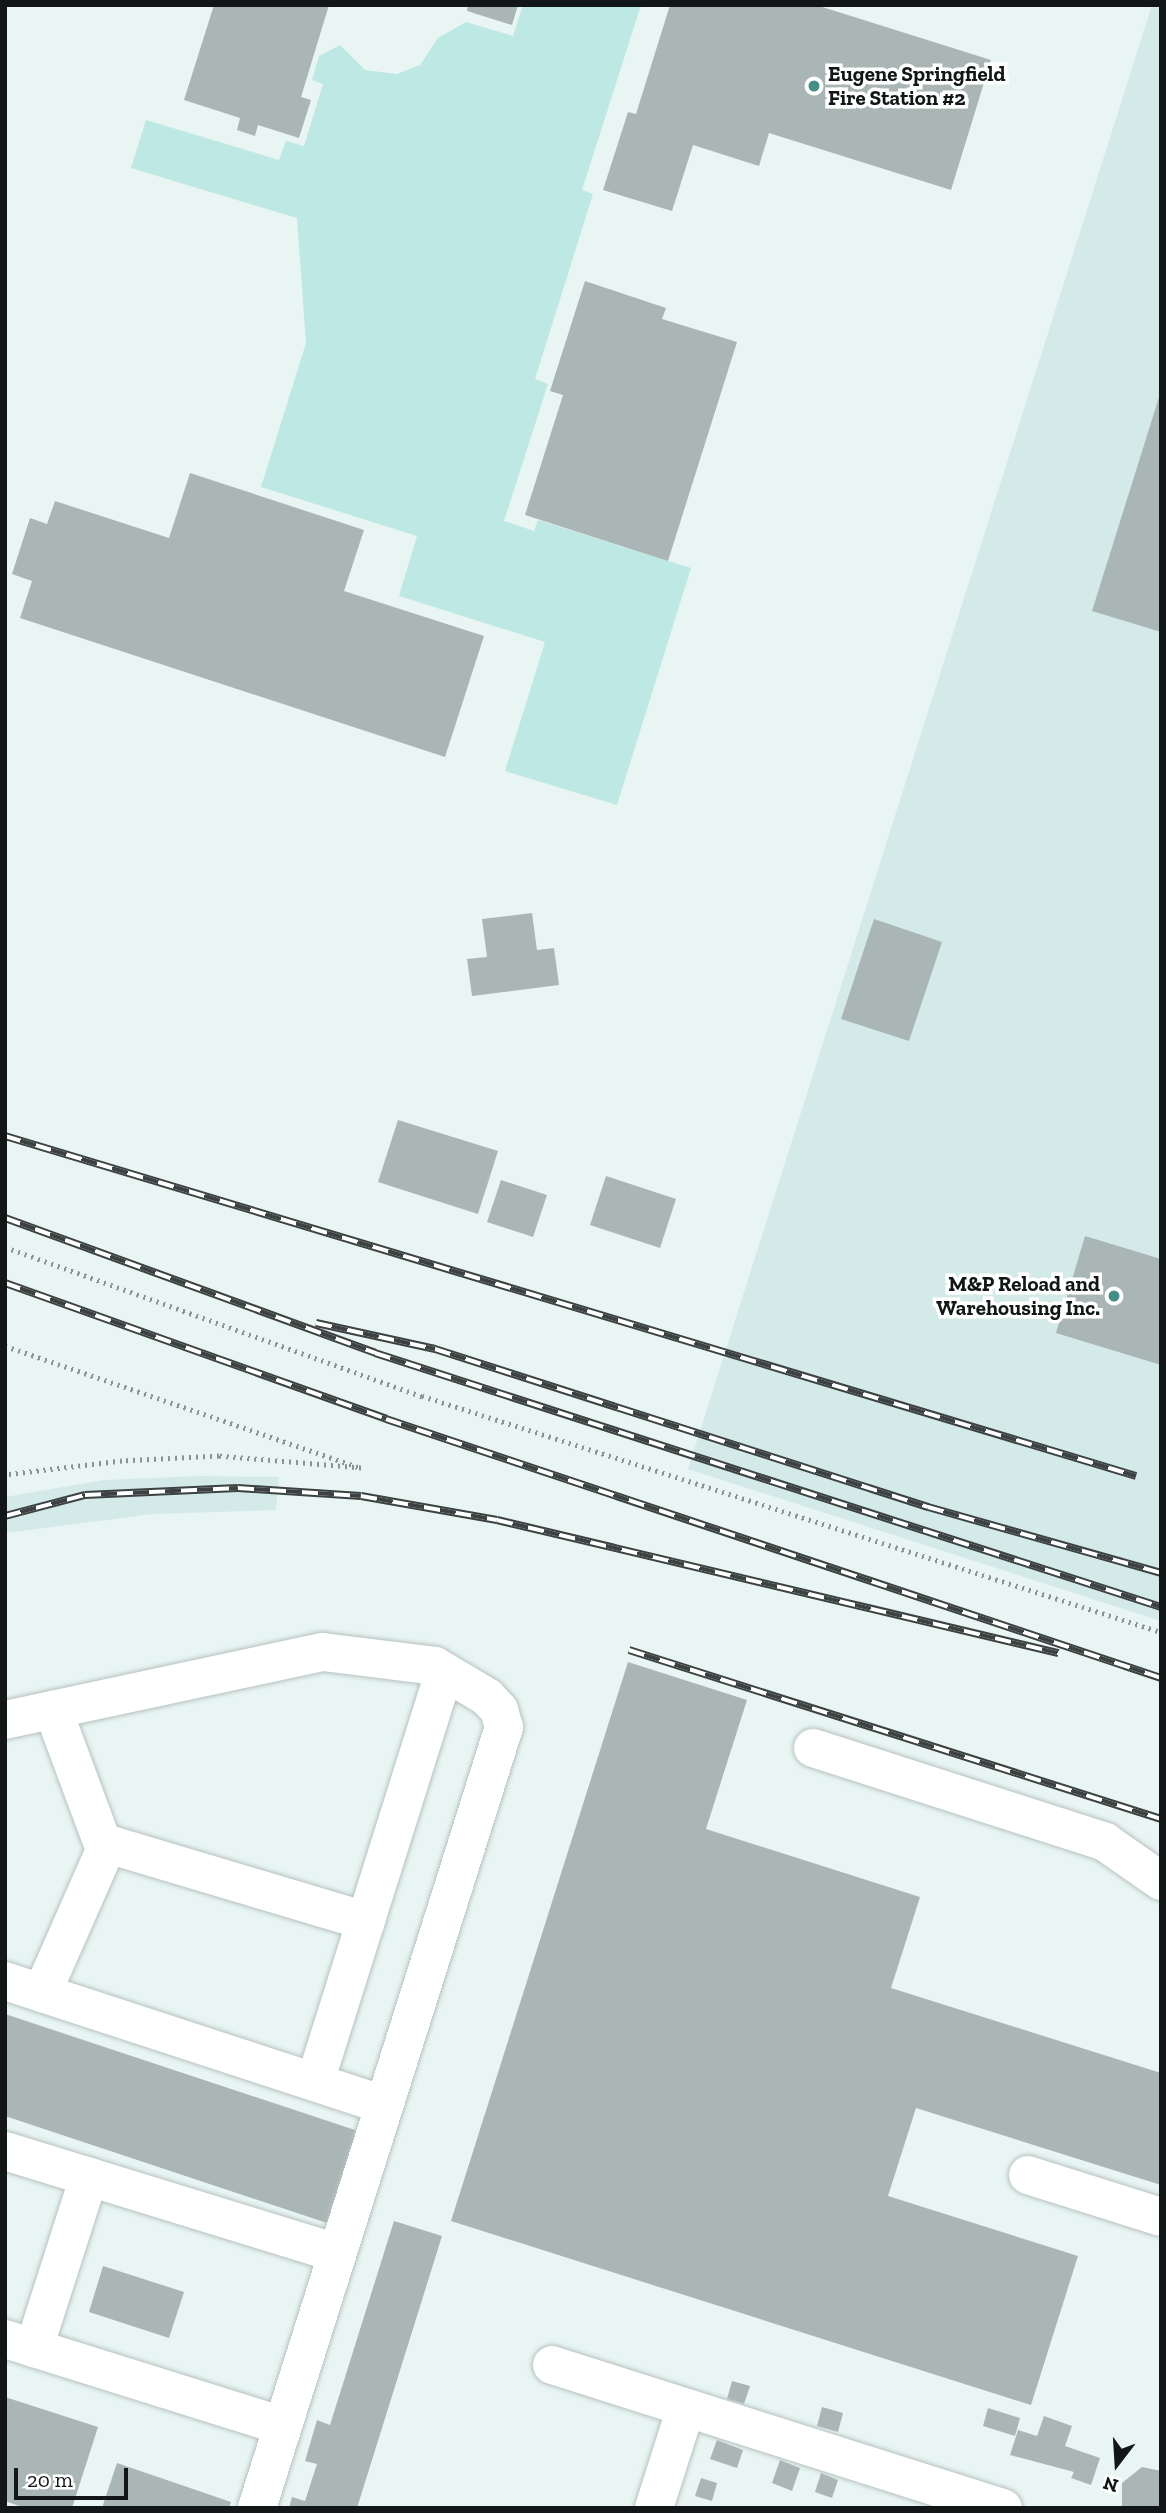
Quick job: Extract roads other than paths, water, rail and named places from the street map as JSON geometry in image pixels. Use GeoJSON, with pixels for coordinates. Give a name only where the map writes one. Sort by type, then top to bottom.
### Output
{"type":"FeatureCollection","features":[{"type":"Feature","properties":{"kind":"lane"},"geometry":{"type":"LineString","coordinates":[[5,1720],[323,1652],[423,1664],[444,1672],[487,1697],[499,1710],[504,1727],[257,2508]]}},
{"type":"Feature","properties":{"kind":"lane"},"geometry":{"type":"LineString","coordinates":[[315,2082],[444,1672]]}},
{"type":"Feature","properties":{"kind":"lane"},"geometry":{"type":"LineString","coordinates":[[53,1710],[105,1850]]}},
{"type":"Feature","properties":{"kind":"lane"},"geometry":{"type":"LineString","coordinates":[[813,1748],[1105,1842],[1161,1881]]}},
{"type":"Feature","properties":{"kind":"lane"},"geometry":{"type":"LineString","coordinates":[[42,1993],[105,1850],[114,1846],[366,1921]]}},
{"type":"Feature","properties":{"kind":"lane"},"geometry":{"type":"LineString","coordinates":[[5,1981],[384,2105]]}},
{"type":"Feature","properties":{"kind":"lane"},"geometry":{"type":"LineString","coordinates":[[5,2151],[337,2253]]}},
{"type":"Feature","properties":{"kind":"lane"},"geometry":{"type":"LineString","coordinates":[[1028,2175],[1161,2217]]}},
{"type":"Feature","properties":{"kind":"lane"},"geometry":{"type":"LineString","coordinates":[[89,2177],[19,2343],[283,2426]]}},
{"type":"Feature","properties":{"kind":"lane"},"geometry":{"type":"LineString","coordinates":[[552,2365],[1003,2508]]}},
{"type":"Feature","properties":{"kind":"lane"},"geometry":{"type":"LineString","coordinates":[[654,2508],[686,2408]]}},
{"type":"Feature","properties":{"kind":"railway"},"geometry":{"type":"LineString","coordinates":[[5,1136],[1136,1476]]}},
{"type":"Feature","properties":{"kind":"railway"},"geometry":{"type":"LineString","coordinates":[[5,1218],[375,1353],[1161,1607]]}},
{"type":"Feature","properties":{"kind":"railway"},"geometry":{"type":"LineString","coordinates":[[5,1283],[386,1419],[1161,1678]]}},
{"type":"Feature","properties":{"kind":"railway"},"geometry":{"type":"LineString","coordinates":[[316,1323],[435,1349],[928,1507],[1161,1573]]}},
{"type":"Feature","properties":{"kind":"railway"},"geometry":{"type":"LineString","coordinates":[[5,1516],[85,1495],[238,1488],[361,1496],[497,1520],[1058,1653]]}},
{"type":"Feature","properties":{"kind":"railway"},"geometry":{"type":"LineString","coordinates":[[629,1650],[1161,1819]]}},
{"type":"Feature","properties":{"kind":"place","name":"Eugene Springfield Fire Station #2"},"geometry":{"type":"Point","coordinates":[814,86]}},
{"type":"Feature","properties":{"kind":"place","name":"M&P Reload and Warehousing Inc."},"geometry":{"type":"Point","coordinates":[1114,1296]}}]}
